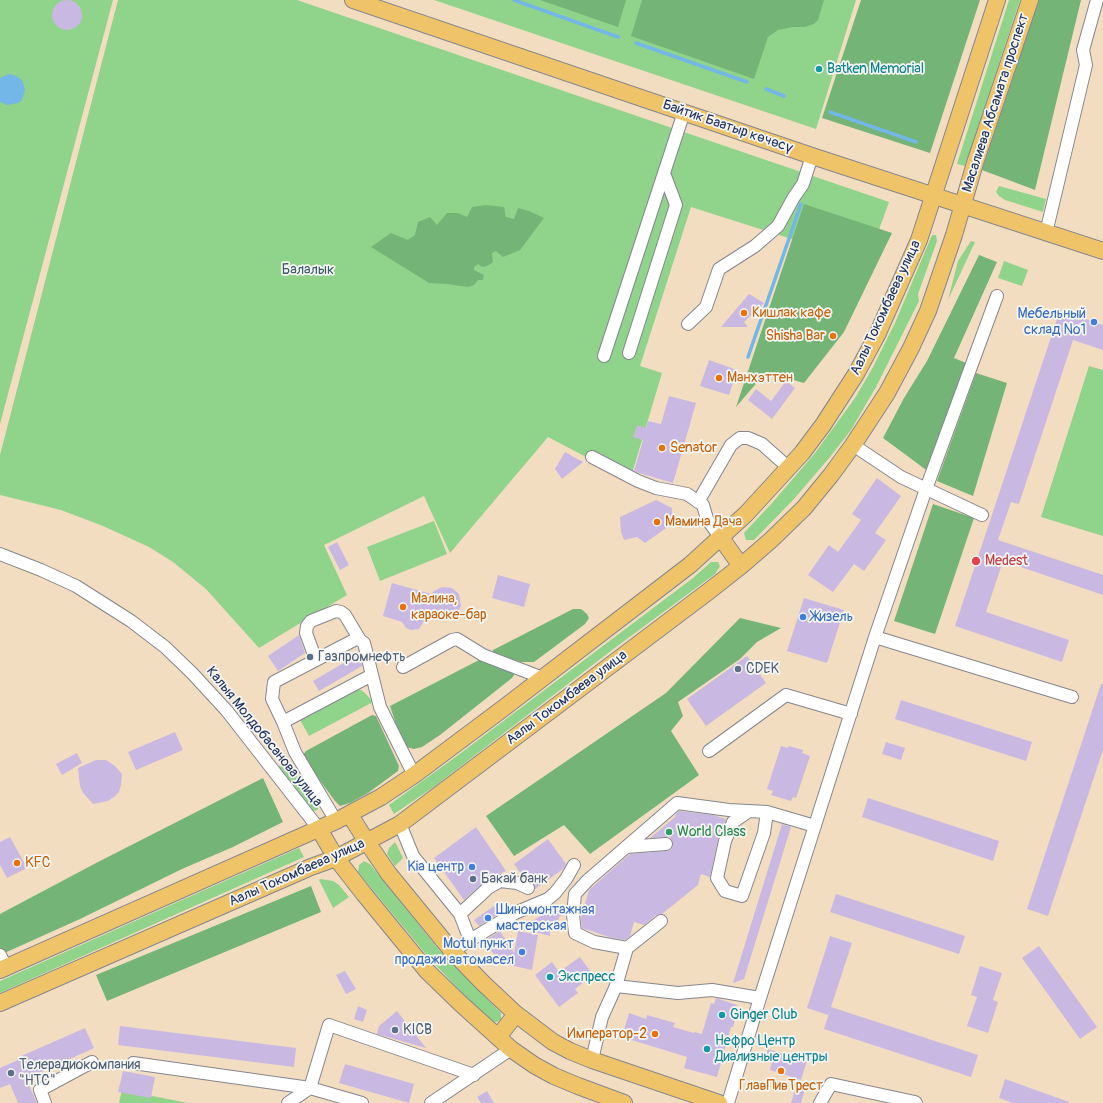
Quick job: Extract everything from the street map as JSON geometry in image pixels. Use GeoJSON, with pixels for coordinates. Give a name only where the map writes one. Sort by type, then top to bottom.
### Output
{"type":"FeatureCollection","features":[{"type":"Feature","properties":{"kind":"main road","name":"Байтик Баатыр көчөсү"},"geometry":{"type":"LineString","coordinates":[[353,0],[812,156],[1103,251]]}},
{"type":"Feature","properties":{"kind":"main road"},"geometry":{"type":"LineString","coordinates":[[934,195],[997,0]]}},
{"type":"Feature","properties":{"kind":"main road","name":"Масалиева Абсамата проспект"},"geometry":{"type":"LineString","coordinates":[[962,205],[1030,0]]}},
{"type":"Feature","properties":{"kind":"main road","name":"Аалы Токомбаева улица"},"geometry":{"type":"LineString","coordinates":[[2,964],[319,829],[343,818],[381,797],[414,775],[690,566],[721,538],[789,468],[823,425],[856,374],[877,335],[919,240],[934,195]]}},
{"type":"Feature","properties":{"kind":"main road","name":"Аалы Токомбаева улица"},"geometry":{"type":"LineString","coordinates":[[0,1003],[311,867],[336,858],[400,824],[741,566],[804,508],[853,446],[887,393],[911,348],[928,311],[962,205]]}},
{"type":"Feature","properties":{"kind":"main road"},"geometry":{"type":"LineString","coordinates":[[721,538],[741,566]]}},
{"type":"Feature","properties":{"kind":"main road"},"geometry":{"type":"LineString","coordinates":[[343,818],[367,842],[389,874],[452,951],[516,1014],[553,1042],[570,1051],[592,1060],[719,1103]]}},
{"type":"Feature","properties":{"kind":"main road"},"geometry":{"type":"LineString","coordinates":[[319,829],[336,858],[426,971],[511,1049],[534,1065],[554,1076],[624,1103]]}},
{"type":"Feature","properties":{"kind":"main road"},"geometry":{"type":"LineString","coordinates":[[498,1037],[516,1014]]}},
{"type":"Feature","properties":{"kind":"street"},"geometry":{"type":"LineString","coordinates":[[1046,233],[1086,65],[1083,50],[1097,0]]}},
{"type":"Feature","properties":{"kind":"street"},"geometry":{"type":"LineString","coordinates":[[604,356],[684,112]]}},
{"type":"Feature","properties":{"kind":"street"},"geometry":{"type":"LineString","coordinates":[[688,324],[706,307],[719,269],[756,246],[778,226],[803,184],[812,156]]}},
{"type":"Feature","properties":{"kind":"street"},"geometry":{"type":"LineString","coordinates":[[629,353],[676,205],[664,173]]}},
{"type":"Feature","properties":{"kind":"street"},"geometry":{"type":"LineString","coordinates":[[728,1103],[760,998],[876,637],[926,489],[997,296]]}},
{"type":"Feature","properties":{"kind":"street"},"geometry":{"type":"LineString","coordinates":[[698,502],[731,445],[740,438],[748,438],[762,444],[789,468]]}},
{"type":"Feature","properties":{"kind":"street"},"geometry":{"type":"LineString","coordinates":[[853,446],[900,477],[982,515]]}},
{"type":"Feature","properties":{"kind":"street"},"geometry":{"type":"LineString","coordinates":[[592,458],[638,481],[656,488],[688,494],[703,505],[707,519],[721,538]]}},
{"type":"Feature","properties":{"kind":"street","name":"Калыя Молдобасанова улица"},"geometry":{"type":"LineString","coordinates":[[0,554],[76,586],[131,621],[165,647],[192,673],[227,711],[319,829]]}},
{"type":"Feature","properties":{"kind":"street"},"geometry":{"type":"LineString","coordinates":[[316,660],[306,633],[307,626],[311,621],[336,611],[345,614],[360,640],[364,643],[380,707],[414,775]]}},
{"type":"Feature","properties":{"kind":"street"},"geometry":{"type":"LineString","coordinates":[[876,637],[1072,697]]}},
{"type":"Feature","properties":{"kind":"street"},"geometry":{"type":"LineString","coordinates":[[343,818],[295,752],[272,699],[274,682],[356,639],[360,640]]}},
{"type":"Feature","properties":{"kind":"street"},"geometry":{"type":"LineString","coordinates":[[402,667],[452,640],[457,639],[483,655],[543,678]]}},
{"type":"Feature","properties":{"kind":"street"},"geometry":{"type":"LineString","coordinates":[[283,722],[372,675]]}},
{"type":"Feature","properties":{"kind":"street"},"geometry":{"type":"LineString","coordinates":[[709,751],[786,695],[851,714]]}},
{"type":"Feature","properties":{"kind":"street"},"geometry":{"type":"LineString","coordinates":[[627,948],[594,942],[575,933],[573,915],[575,894],[588,880],[677,803],[729,810],[767,812],[815,826]]}},
{"type":"Feature","properties":{"kind":"street"},"geometry":{"type":"LineString","coordinates":[[749,811],[732,822],[725,841],[716,878],[725,891],[742,896],[764,833],[767,812]]}},
{"type":"Feature","properties":{"kind":"street"},"geometry":{"type":"LineString","coordinates":[[400,824],[413,856],[460,914],[470,940]]}},
{"type":"Feature","properties":{"kind":"street"},"geometry":{"type":"LineString","coordinates":[[626,847],[666,844]]}},
{"type":"Feature","properties":{"kind":"street"},"geometry":{"type":"LineString","coordinates":[[452,951],[515,913],[548,899],[555,894],[574,866]]}},
{"type":"Feature","properties":{"kind":"street"},"geometry":{"type":"LineString","coordinates":[[460,914],[488,888],[500,881],[517,883],[528,888]]}},
{"type":"Feature","properties":{"kind":"street"},"geometry":{"type":"LineString","coordinates":[[592,1060],[602,1017],[616,986],[627,948],[661,921]]}},
{"type":"Feature","properties":{"kind":"street"},"geometry":{"type":"LineString","coordinates":[[616,986],[678,993],[712,990],[760,998]]}},
{"type":"Feature","properties":{"kind":"street"},"geometry":{"type":"LineString","coordinates":[[288,1103],[310,1088],[329,1025],[474,1075]]}},
{"type":"Feature","properties":{"kind":"street"},"geometry":{"type":"LineString","coordinates":[[431,1103],[511,1049]]}},
{"type":"Feature","properties":{"kind":"street"},"geometry":{"type":"LineString","coordinates":[[45,1103],[40,1090],[92,1062]]}},
{"type":"Feature","properties":{"kind":"street"},"geometry":{"type":"LineString","coordinates":[[133,1063],[310,1088],[362,1103]]}},
{"type":"Feature","properties":{"kind":"street"},"geometry":{"type":"LineString","coordinates":[[820,1103],[830,1084],[916,1103]]}},
{"type":"Feature","properties":{"kind":"green space"},"geometry":{"type":"Polygon","coordinates":[[[0,0],[113,0],[0,424],[0,0]]]}},
{"type":"Feature","properties":{"kind":"green space","name":"Балалык"},"geometry":{"type":"Polygon","coordinates":[[[118,0],[297,0],[889,202],[867,263],[691,207],[640,366],[662,373],[630,480],[548,437],[450,553],[424,496],[324,545],[347,595],[259,648],[206,589],[173,562],[149,547],[103,526],[61,510],[0,495],[0,455],[118,0]]]}},
{"type":"Feature","properties":{"kind":"green space"},"geometry":{"type":"Polygon","coordinates":[[[434,0],[856,0],[816,129],[434,0]]]}},
{"type":"Feature","properties":{"kind":"green space"},"geometry":{"type":"Polygon","coordinates":[[[540,0],[626,0],[618,27],[540,0]]]}},
{"type":"Feature","properties":{"kind":"green space"},"geometry":{"type":"Polygon","coordinates":[[[642,0],[824,0],[818,20],[814,24],[805,27],[793,27],[778,30],[768,37],[754,79],[631,36],[642,0]]]}},
{"type":"Feature","properties":{"kind":"green space"},"geometry":{"type":"Polygon","coordinates":[[[861,0],[980,0],[930,153],[822,118],[861,0]]]}},
{"type":"Feature","properties":{"kind":"green space"},"geometry":{"type":"Polygon","coordinates":[[[1009,0],[1020,0],[965,166],[957,164],[1009,0]]]}},
{"type":"Feature","properties":{"kind":"green space"},"geometry":{"type":"Polygon","coordinates":[[[1039,0],[1081,0],[1035,190],[982,170],[1039,0]]]}},
{"type":"Feature","properties":{"kind":"green space"},"geometry":{"type":"Polygon","coordinates":[[[999,186],[1046,199],[1043,212],[1005,200],[996,192],[999,186]]]}},
{"type":"Feature","properties":{"kind":"green space"},"geometry":{"type":"Polygon","coordinates":[[[804,204],[892,233],[844,332],[804,383],[766,372],[736,407],[804,204]]]}},
{"type":"Feature","properties":{"kind":"green space"},"geometry":{"type":"Polygon","coordinates":[[[486,205],[504,207],[506,217],[514,219],[518,208],[544,218],[520,250],[503,257],[496,251],[492,253],[493,262],[487,266],[482,267],[478,264],[474,267],[474,270],[484,275],[483,280],[478,280],[474,285],[468,287],[429,283],[371,247],[391,233],[408,240],[415,235],[418,222],[430,217],[437,225],[447,213],[458,213],[467,217],[472,207],[486,205]]]}},
{"type":"Feature","properties":{"kind":"green space"},"geometry":{"type":"Polygon","coordinates":[[[932,235],[936,235],[937,241],[918,294],[919,301],[876,387],[851,430],[794,499],[754,540],[746,540],[744,533],[815,453],[855,398],[872,369],[895,323],[932,235]]]}},
{"type":"Feature","properties":{"kind":"green space"},"geometry":{"type":"Polygon","coordinates":[[[971,241],[975,242],[948,300],[958,261],[971,241]]]}},
{"type":"Feature","properties":{"kind":"green space"},"geometry":{"type":"Polygon","coordinates":[[[979,255],[997,262],[954,358],[966,363],[929,472],[883,438],[904,398],[927,361],[979,255]]]}},
{"type":"Feature","properties":{"kind":"green space"},"geometry":{"type":"Polygon","coordinates":[[[1004,261],[1028,270],[1022,286],[998,278],[1004,261]]]}},
{"type":"Feature","properties":{"kind":"green space"},"geometry":{"type":"Polygon","coordinates":[[[1089,366],[1103,370],[1103,536],[1041,517],[1089,366]]]}},
{"type":"Feature","properties":{"kind":"green space"},"geometry":{"type":"Polygon","coordinates":[[[976,373],[1007,383],[973,496],[937,481],[976,373]]]}},
{"type":"Feature","properties":{"kind":"green space"},"geometry":{"type":"Polygon","coordinates":[[[933,504],[974,518],[935,634],[894,621],[933,504]]]}},
{"type":"Feature","properties":{"kind":"green space"},"geometry":{"type":"Polygon","coordinates":[[[434,521],[447,554],[380,581],[367,547],[434,521]]]}},
{"type":"Feature","properties":{"kind":"green space"},"geometry":{"type":"Polygon","coordinates":[[[711,562],[718,562],[720,566],[715,574],[616,647],[435,786],[394,814],[389,805],[457,756],[693,578],[711,562]]]}},
{"type":"Feature","properties":{"kind":"green space"},"geometry":{"type":"Polygon","coordinates":[[[573,609],[581,609],[587,614],[589,618],[585,624],[534,662],[521,662],[493,653],[493,650],[573,609]]]}},
{"type":"Feature","properties":{"kind":"green space"},"geometry":{"type":"Polygon","coordinates":[[[740,618],[781,628],[757,642],[740,659],[678,702],[683,716],[671,731],[699,775],[590,854],[564,825],[514,856],[486,816],[666,693],[740,618]]]}},
{"type":"Feature","properties":{"kind":"green space"},"geometry":{"type":"Polygon","coordinates":[[[481,659],[514,670],[514,675],[440,735],[422,747],[414,749],[406,747],[401,739],[390,706],[481,659]]]}},
{"type":"Feature","properties":{"kind":"green space"},"geometry":{"type":"Polygon","coordinates":[[[353,689],[361,690],[373,702],[309,736],[299,718],[353,689]]]}},
{"type":"Feature","properties":{"kind":"green space"},"geometry":{"type":"Polygon","coordinates":[[[372,715],[376,716],[399,766],[398,771],[368,793],[350,803],[340,806],[302,756],[306,751],[372,715]]]}},
{"type":"Feature","properties":{"kind":"green space"},"geometry":{"type":"Polygon","coordinates":[[[287,762],[317,803],[318,810],[311,811],[276,770],[279,766],[287,762]]]}},
{"type":"Feature","properties":{"kind":"green space"},"geometry":{"type":"Polygon","coordinates":[[[263,778],[283,822],[80,919],[0,955],[0,914],[263,778]]]}},
{"type":"Feature","properties":{"kind":"green space"},"geometry":{"type":"Polygon","coordinates":[[[395,842],[403,858],[395,866],[387,854],[389,848],[395,842]]]}},
{"type":"Feature","properties":{"kind":"green space"},"geometry":{"type":"Polygon","coordinates":[[[299,848],[304,857],[0,993],[0,981],[299,848]]]}},
{"type":"Feature","properties":{"kind":"green space"},"geometry":{"type":"Polygon","coordinates":[[[364,861],[370,864],[439,950],[501,1013],[501,1019],[497,1022],[493,1022],[471,1002],[429,958],[358,872],[359,865],[364,861]]]}},
{"type":"Feature","properties":{"kind":"green space"},"geometry":{"type":"Polygon","coordinates":[[[319,880],[333,881],[339,885],[349,897],[333,908],[319,880]]]}},
{"type":"Feature","properties":{"kind":"green space"},"geometry":{"type":"Polygon","coordinates":[[[311,886],[321,912],[107,1001],[96,975],[311,886]]]}},
{"type":"Feature","properties":{"kind":"green space"},"geometry":{"type":"Polygon","coordinates":[[[122,1090],[188,1103],[119,1103],[122,1090]]]}},
{"type":"Feature","properties":{"kind":"water"},"geometry":{"type":"Polygon","coordinates":[[[9,74],[22,80],[25,90],[22,100],[18,103],[7,105],[0,102],[0,78],[9,74]]]}},
{"type":"Feature","properties":{"kind":"building"},"geometry":{"type":"Polygon","coordinates":[[[67,0],[78,4],[82,15],[78,26],[67,30],[56,26],[52,15],[56,4],[67,0]]]}},
{"type":"Feature","properties":{"kind":"building","name":"Кишлак кафе"},"geometry":{"type":"Polygon","coordinates":[[[749,294],[764,303],[744,322],[748,327],[721,327],[749,294]]]}},
{"type":"Feature","properties":{"kind":"building"},"geometry":{"type":"Polygon","coordinates":[[[1060,310],[1103,325],[1103,350],[1073,340],[1019,504],[1011,502],[998,540],[1103,575],[1103,595],[1003,561],[986,612],[1069,640],[1062,662],[955,626],[1060,310]]]}},
{"type":"Feature","properties":{"kind":"building","name":"Манхэттен"},"geometry":{"type":"Polygon","coordinates":[[[709,360],[737,370],[729,395],[700,386],[709,360]]]}},
{"type":"Feature","properties":{"kind":"building"},"geometry":{"type":"Polygon","coordinates":[[[786,381],[795,388],[772,419],[748,400],[756,389],[771,401],[786,381]]]}},
{"type":"Feature","properties":{"kind":"building","name":"Senator"},"geometry":{"type":"Polygon","coordinates":[[[669,396],[696,403],[673,483],[634,471],[643,440],[633,437],[637,425],[646,428],[648,421],[661,424],[669,396]]]}},
{"type":"Feature","properties":{"kind":"building"},"geometry":{"type":"Polygon","coordinates":[[[565,452],[583,462],[562,479],[555,469],[565,452]]]}},
{"type":"Feature","properties":{"kind":"building"},"geometry":{"type":"Polygon","coordinates":[[[877,478],[901,496],[875,533],[886,540],[864,571],[854,564],[833,592],[808,575],[829,545],[838,552],[861,520],[852,514],[877,478]]]}},
{"type":"Feature","properties":{"kind":"building"},"geometry":{"type":"Polygon","coordinates":[[[656,500],[672,508],[672,524],[645,543],[637,537],[624,540],[621,532],[620,517],[656,500]]]}},
{"type":"Feature","properties":{"kind":"building"},"geometry":{"type":"Polygon","coordinates":[[[337,542],[349,565],[340,570],[328,547],[337,542]]]}},
{"type":"Feature","properties":{"kind":"building"},"geometry":{"type":"Polygon","coordinates":[[[498,575],[530,584],[524,607],[492,598],[498,575]]]}},
{"type":"Feature","properties":{"kind":"building"},"geometry":{"type":"Polygon","coordinates":[[[392,583],[431,594],[442,587],[452,588],[459,594],[461,606],[458,612],[442,619],[428,614],[419,629],[411,630],[406,628],[402,622],[383,616],[392,583]]]}},
{"type":"Feature","properties":{"kind":"building"},"geometry":{"type":"Polygon","coordinates":[[[804,598],[844,610],[827,663],[787,651],[804,598]]]}},
{"type":"Feature","properties":{"kind":"building"},"geometry":{"type":"Polygon","coordinates":[[[299,635],[305,653],[278,671],[268,656],[299,635]]]}},
{"type":"Feature","properties":{"kind":"building"},"geometry":{"type":"Polygon","coordinates":[[[359,654],[362,666],[319,691],[313,681],[359,654]]]}},
{"type":"Feature","properties":{"kind":"building"},"geometry":{"type":"Polygon","coordinates":[[[747,656],[766,683],[706,726],[687,699],[747,656]]]}},
{"type":"Feature","properties":{"kind":"building"},"geometry":{"type":"Polygon","coordinates":[[[1101,684],[1103,684],[1103,750],[1048,916],[1027,909],[1101,684]]]}},
{"type":"Feature","properties":{"kind":"building"},"geometry":{"type":"Polygon","coordinates":[[[901,700],[1032,742],[1026,761],[895,719],[901,700]]]}},
{"type":"Feature","properties":{"kind":"building"},"geometry":{"type":"Polygon","coordinates":[[[175,732],[183,750],[136,770],[128,752],[175,732]]]}},
{"type":"Feature","properties":{"kind":"building"},"geometry":{"type":"Polygon","coordinates":[[[886,742],[905,748],[901,760],[882,754],[886,742]]]}},
{"type":"Feature","properties":{"kind":"building"},"geometry":{"type":"Polygon","coordinates":[[[781,746],[788,748],[789,746],[803,750],[802,753],[810,756],[796,798],[793,797],[791,801],[771,795],[773,791],[767,789],[781,746]]]}},
{"type":"Feature","properties":{"kind":"building"},"geometry":{"type":"Polygon","coordinates":[[[77,753],[82,763],[62,775],[56,764],[77,753]]]}},
{"type":"Feature","properties":{"kind":"building"},"geometry":{"type":"Polygon","coordinates":[[[96,760],[106,760],[115,766],[122,774],[119,792],[108,801],[93,804],[83,793],[80,786],[78,768],[96,760]]]}},
{"type":"Feature","properties":{"kind":"building"},"geometry":{"type":"Polygon","coordinates":[[[868,798],[999,841],[993,861],[862,817],[868,798]]]}},
{"type":"Feature","properties":{"kind":"building"},"geometry":{"type":"Polygon","coordinates":[[[679,811],[713,815],[726,819],[718,839],[710,877],[701,874],[698,885],[662,914],[656,915],[644,925],[634,922],[630,936],[625,940],[609,937],[582,928],[581,918],[589,890],[630,854],[671,850],[673,844],[670,837],[650,838],[675,817],[679,811]]]}},
{"type":"Feature","properties":{"kind":"building"},"geometry":{"type":"Polygon","coordinates":[[[782,824],[791,827],[744,979],[733,983],[782,824]]]}},
{"type":"Feature","properties":{"kind":"building","name":"Kia центр"},"geometry":{"type":"Polygon","coordinates":[[[476,827],[506,871],[484,882],[464,900],[434,858],[476,827]]]}},
{"type":"Feature","properties":{"kind":"building"},"geometry":{"type":"Polygon","coordinates":[[[10,837],[27,868],[7,878],[0,865],[0,842],[10,837]]]}},
{"type":"Feature","properties":{"kind":"building"},"geometry":{"type":"Polygon","coordinates":[[[548,839],[566,864],[563,869],[535,889],[534,883],[524,878],[514,864],[548,839]]]}},
{"type":"Feature","properties":{"kind":"building"},"geometry":{"type":"Polygon","coordinates":[[[836,894],[965,936],[959,954],[830,912],[836,894]]]}},
{"type":"Feature","properties":{"kind":"building","name":"Шиномонтажная мастерская"},"geometry":{"type":"Polygon","coordinates":[[[494,906],[499,914],[479,926],[474,920],[494,906]]]}},
{"type":"Feature","properties":{"kind":"building"},"geometry":{"type":"Polygon","coordinates":[[[557,906],[562,915],[559,917],[557,926],[550,931],[550,936],[535,932],[529,923],[557,906]]]}},
{"type":"Feature","properties":{"kind":"building"},"geometry":{"type":"Polygon","coordinates":[[[500,931],[514,953],[518,931],[538,935],[532,970],[505,964],[490,950],[484,941],[500,931]]]}},
{"type":"Feature","properties":{"kind":"building"},"geometry":{"type":"Polygon","coordinates":[[[830,936],[852,943],[831,1007],[978,1055],[971,1077],[824,1029],[830,1010],[828,1015],[807,1008],[830,936]]]}},
{"type":"Feature","properties":{"kind":"building"},"geometry":{"type":"Polygon","coordinates":[[[1039,946],[1097,1027],[1080,1039],[1022,958],[1039,946]]]}},
{"type":"Feature","properties":{"kind":"building"},"geometry":{"type":"Polygon","coordinates":[[[580,957],[593,975],[575,989],[578,993],[559,1007],[535,975],[552,962],[559,972],[580,957]]]}},
{"type":"Feature","properties":{"kind":"building"},"geometry":{"type":"Polygon","coordinates":[[[980,966],[1002,973],[993,1000],[998,1002],[988,1033],[967,1026],[977,997],[971,995],[980,966]]]}},
{"type":"Feature","properties":{"kind":"building"},"geometry":{"type":"Polygon","coordinates":[[[345,971],[356,989],[346,994],[336,975],[345,971]]]}},
{"type":"Feature","properties":{"kind":"building"},"geometry":{"type":"Polygon","coordinates":[[[716,998],[737,1005],[735,1010],[738,1011],[733,1027],[731,1027],[717,1077],[684,1068],[687,1057],[622,1037],[629,1013],[646,1019],[647,1015],[675,1023],[673,1027],[702,1034],[711,1003],[714,1004],[716,998]]]}},
{"type":"Feature","properties":{"kind":"building"},"geometry":{"type":"Polygon","coordinates":[[[358,1006],[367,1010],[363,1022],[354,1019],[358,1006]]]}},
{"type":"Feature","properties":{"kind":"building","name":"KICB"},"geometry":{"type":"Polygon","coordinates":[[[397,1011],[426,1048],[377,1034],[379,1026],[397,1011]]]}},
{"type":"Feature","properties":{"kind":"building"},"geometry":{"type":"Polygon","coordinates":[[[120,1026],[296,1048],[294,1067],[118,1045],[120,1026]]]}},
{"type":"Feature","properties":{"kind":"building"},"geometry":{"type":"Polygon","coordinates":[[[85,1028],[94,1048],[26,1079],[37,1103],[18,1103],[10,1084],[0,1088],[0,1068],[16,1061],[19,1057],[85,1028]]]}},
{"type":"Feature","properties":{"kind":"building"},"geometry":{"type":"Polygon","coordinates":[[[768,1049],[807,1061],[801,1080],[770,1070],[772,1062],[765,1059],[768,1049]]]}},
{"type":"Feature","properties":{"kind":"building"},"geometry":{"type":"Polygon","coordinates":[[[345,1064],[414,1084],[409,1103],[339,1083],[345,1064]]]}},
{"type":"Feature","properties":{"kind":"building"},"geometry":{"type":"Polygon","coordinates":[[[123,1071],[155,1077],[151,1098],[118,1092],[123,1071]]]}},
{"type":"Feature","properties":{"kind":"building"},"geometry":{"type":"Polygon","coordinates":[[[1005,1079],[1069,1103],[1013,1103],[999,1098],[1005,1079]]]}},
{"type":"Feature","properties":{"kind":"building"},"geometry":{"type":"Polygon","coordinates":[[[798,1080],[807,1083],[801,1103],[791,1103],[798,1080]]]}},
{"type":"Feature","properties":{"kind":"building"},"geometry":{"type":"Polygon","coordinates":[[[487,1091],[494,1103],[481,1103],[477,1097],[487,1091]]]}},
{"type":"Feature","properties":{"kind":"waterway"},"geometry":{"type":"LineString","coordinates":[[514,0],[618,37]]}},
{"type":"Feature","properties":{"kind":"waterway"},"geometry":{"type":"LineString","coordinates":[[636,43],[747,82]]}},
{"type":"Feature","properties":{"kind":"waterway"},"geometry":{"type":"LineString","coordinates":[[766,89],[784,96]]}},
{"type":"Feature","properties":{"kind":"waterway"},"geometry":{"type":"LineString","coordinates":[[830,112],[916,142]]}},
{"type":"Feature","properties":{"kind":"waterway"},"geometry":{"type":"LineString","coordinates":[[748,357],[801,204]]}},
{"type":"Feature","properties":{"kind":"place","name":"Batken Memorial"},"geometry":{"type":"Point","coordinates":[819,69]}},
{"type":"Feature","properties":{"kind":"place","name":"Кишлак кафе"},"geometry":{"type":"Point","coordinates":[744,313]}},
{"type":"Feature","properties":{"kind":"place","name":"Мебельный склад №1"},"geometry":{"type":"Point","coordinates":[1094,322]}},
{"type":"Feature","properties":{"kind":"place","name":"Shisha Bar"},"geometry":{"type":"Point","coordinates":[833,336]}},
{"type":"Feature","properties":{"kind":"place","name":"Манхэттен"},"geometry":{"type":"Point","coordinates":[719,378]}},
{"type":"Feature","properties":{"kind":"place","name":"Senator"},"geometry":{"type":"Point","coordinates":[662,448]}},
{"type":"Feature","properties":{"kind":"place","name":"Мамина Дача"},"geometry":{"type":"Point","coordinates":[657,522]}},
{"type":"Feature","properties":{"kind":"place","name":"Medest"},"geometry":{"type":"Point","coordinates":[976,561]}},
{"type":"Feature","properties":{"kind":"place","name":"Малина, караоке-бар"},"geometry":{"type":"Point","coordinates":[403,607]}},
{"type":"Feature","properties":{"kind":"place","name":"Жизель"},"geometry":{"type":"Point","coordinates":[803,617]}},
{"type":"Feature","properties":{"kind":"place","name":"Газпромнефть"},"geometry":{"type":"Point","coordinates":[310,657]}},
{"type":"Feature","properties":{"kind":"place","name":"CDEK"},"geometry":{"type":"Point","coordinates":[738,669]}},
{"type":"Feature","properties":{"kind":"place","name":"World Class"},"geometry":{"type":"Point","coordinates":[669,832]}},
{"type":"Feature","properties":{"kind":"place","name":"KFC"},"geometry":{"type":"Point","coordinates":[17,863]}},
{"type":"Feature","properties":{"kind":"place","name":"Kia центр"},"geometry":{"type":"Point","coordinates":[472,867]}},
{"type":"Feature","properties":{"kind":"place","name":"Бакай банк"},"geometry":{"type":"Point","coordinates":[473,879]}},
{"type":"Feature","properties":{"kind":"place","name":"Шиномонтажная мастерская"},"geometry":{"type":"Point","coordinates":[488,918]}},
{"type":"Feature","properties":{"kind":"place","name":"Motul пункт продажи автомасел"},"geometry":{"type":"Point","coordinates":[522,952]}},
{"type":"Feature","properties":{"kind":"place","name":"Экспресс"},"geometry":{"type":"Point","coordinates":[550,977]}},
{"type":"Feature","properties":{"kind":"place","name":"Ginger Club"},"geometry":{"type":"Point","coordinates":[722,1015]}},
{"type":"Feature","properties":{"kind":"place","name":"KICB"},"geometry":{"type":"Point","coordinates":[395,1030]}},
{"type":"Feature","properties":{"kind":"place","name":"Император-2"},"geometry":{"type":"Point","coordinates":[655,1034]}},
{"type":"Feature","properties":{"kind":"place","name":"Нефро Центр Диализные центры"},"geometry":{"type":"Point","coordinates":[707,1049]}},
{"type":"Feature","properties":{"kind":"place","name":"ГлавПивТрест"},"geometry":{"type":"Point","coordinates":[781,1071]}},
{"type":"Feature","properties":{"kind":"place","name":"Телерадиокомпания \"НТС\""},"geometry":{"type":"Point","coordinates":[11,1073]}}]}
